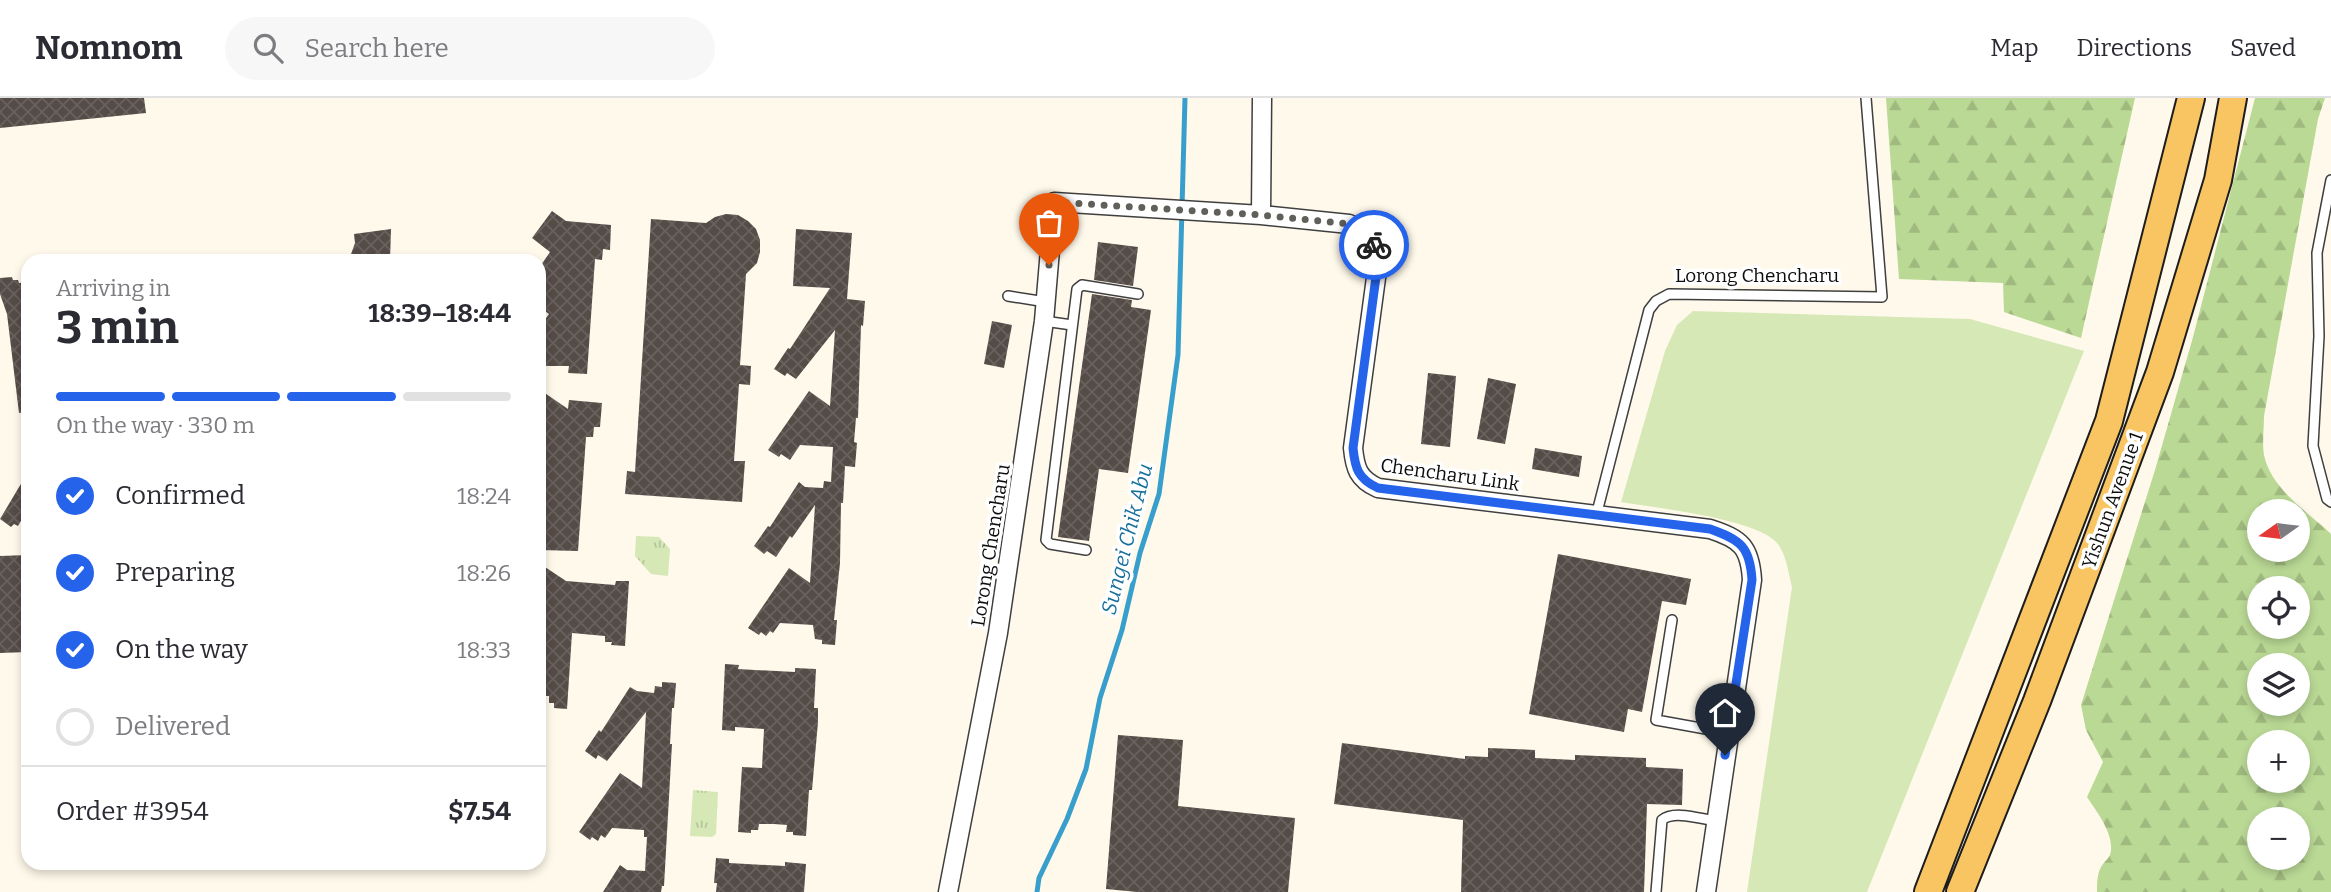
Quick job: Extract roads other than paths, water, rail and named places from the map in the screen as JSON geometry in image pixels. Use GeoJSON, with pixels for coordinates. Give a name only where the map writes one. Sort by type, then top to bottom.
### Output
{"type":"FeatureCollection","features":[{"type":"Feature","properties":{"kind":"main road","name":"Yishun Avenue 1"},"geometry":{"type":"LineString","coordinates":[[1928,892],[2109,421],[2191,98]]}},
{"type":"Feature","properties":{"kind":"main road","name":"Yishun Avenue 1"},"geometry":{"type":"LineString","coordinates":[[1959,892],[2037,702],[2160,372],[2218,180],[2233,98]]}},
{"type":"Feature","properties":{"kind":"street"},"geometry":{"type":"LineString","coordinates":[[1261,215],[1262,98]]}},
{"type":"Feature","properties":{"kind":"street","name":"Chencharu Link"},"geometry":{"type":"LineString","coordinates":[[1054,202],[1261,215],[1349,224],[1362,231],[1372,242],[1378,262],[1353,448],[1358,474],[1367,483],[1378,488],[1710,529],[1732,537],[1743,547],[1751,561],[1752,580],[1706,892]]}},
{"type":"Feature","properties":{"kind":"street","name":"Lorong Chencharu"},"geometry":{"type":"LineString","coordinates":[[948,892],[998,633],[1044,321],[1054,202]]}},
{"type":"Feature","properties":{"kind":"lane","name":"Lorong Chencharu"},"geometry":{"type":"LineString","coordinates":[[1597,516],[1649,310],[1656,301],[1670,294],[1882,297],[1866,98]]}},
{"type":"Feature","properties":{"kind":"lane"},"geometry":{"type":"LineString","coordinates":[[2331,180],[2317,253],[2319,336],[2314,446],[2331,502]]}},
{"type":"Feature","properties":{"kind":"lane"},"geometry":{"type":"LineString","coordinates":[[1086,550],[1050,544],[1046,540],[1078,286],[1138,293]]}},
{"type":"Feature","properties":{"kind":"lane"},"geometry":{"type":"LineString","coordinates":[[1008,296],[1046,302]]}},
{"type":"Feature","properties":{"kind":"lane"},"geometry":{"type":"LineString","coordinates":[[1044,321],[1072,325]]}},
{"type":"Feature","properties":{"kind":"lane"},"geometry":{"type":"LineString","coordinates":[[1672,620],[1656,720],[1728,733]]}},
{"type":"Feature","properties":{"kind":"lane"},"geometry":{"type":"LineString","coordinates":[[1656,892],[1664,817],[1716,821]]}},
{"type":"Feature","properties":{"kind":"waterway","name":"Sungei Chik Abu"},"geometry":{"type":"LineString","coordinates":[[1037,892],[1039,878],[1067,819],[1086,769],[1100,698],[1122,630],[1140,553],[1159,494],[1178,355],[1185,98]]}}]}
